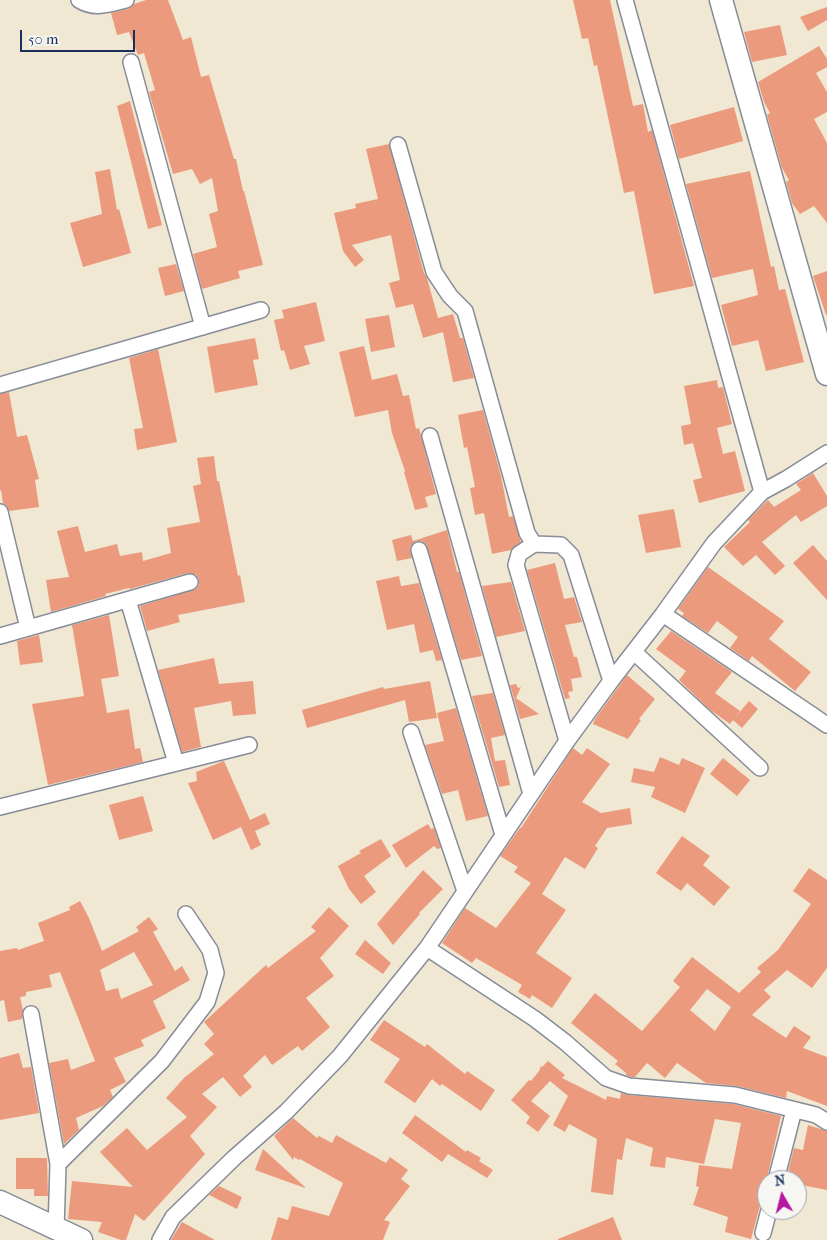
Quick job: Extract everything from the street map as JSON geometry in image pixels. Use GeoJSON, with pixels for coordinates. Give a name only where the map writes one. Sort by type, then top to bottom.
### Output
{"type":"FeatureCollection","features":[{"type":"Feature","properties":{"kind":"street"},"geometry":{"type":"LineString","coordinates":[[79,0],[86,4],[100,6],[126,0]]}},
{"type":"Feature","properties":{"kind":"street"},"geometry":{"type":"LineString","coordinates":[[625,0],[762,492]]}},
{"type":"Feature","properties":{"kind":"street"},"geometry":{"type":"LineString","coordinates":[[721,0],[827,374]]}},
{"type":"Feature","properties":{"kind":"street"},"geometry":{"type":"LineString","coordinates":[[131,62],[203,326]]}},
{"type":"Feature","properties":{"kind":"street"},"geometry":{"type":"LineString","coordinates":[[398,145],[434,272],[450,296],[465,311],[527,533],[534,544]]}},
{"type":"Feature","properties":{"kind":"street"},"geometry":{"type":"LineString","coordinates":[[0,385],[261,310]]}},
{"type":"Feature","properties":{"kind":"street"},"geometry":{"type":"LineString","coordinates":[[430,436],[531,794]]}},
{"type":"Feature","properties":{"kind":"street"},"geometry":{"type":"LineString","coordinates":[[160,1240],[173,1218],[235,1157],[286,1112],[340,1056],[427,948],[568,741],[664,614],[714,544],[762,492],[827,453]]}},
{"type":"Feature","properties":{"kind":"street"},"geometry":{"type":"LineString","coordinates":[[0,512],[28,628]]}},
{"type":"Feature","properties":{"kind":"street"},"geometry":{"type":"LineString","coordinates":[[568,741],[516,565],[519,554],[534,544],[561,545],[571,555],[611,682]]}},
{"type":"Feature","properties":{"kind":"street"},"geometry":{"type":"LineString","coordinates":[[419,550],[503,836]]}},
{"type":"Feature","properties":{"kind":"street"},"geometry":{"type":"LineString","coordinates":[[0,636],[190,582]]}},
{"type":"Feature","properties":{"kind":"street"},"geometry":{"type":"LineString","coordinates":[[128,600],[176,763]]}},
{"type":"Feature","properties":{"kind":"street"},"geometry":{"type":"LineString","coordinates":[[664,614],[827,725]]}},
{"type":"Feature","properties":{"kind":"street"},"geometry":{"type":"LineString","coordinates":[[634,652],[760,768]]}},
{"type":"Feature","properties":{"kind":"street"},"geometry":{"type":"LineString","coordinates":[[411,732],[465,892]]}},
{"type":"Feature","properties":{"kind":"street"},"geometry":{"type":"LineString","coordinates":[[0,807],[249,745]]}},
{"type":"Feature","properties":{"kind":"street"},"geometry":{"type":"LineString","coordinates":[[58,1164],[162,1061],[208,1002],[216,973],[210,950],[186,914]]}},
{"type":"Feature","properties":{"kind":"street"},"geometry":{"type":"LineString","coordinates":[[427,948],[536,1019],[606,1078],[629,1086],[735,1096],[816,1115],[827,1122]]}},
{"type":"Feature","properties":{"kind":"street"},"geometry":{"type":"LineString","coordinates":[[31,1014],[58,1164],[56,1230]]}},
{"type":"Feature","properties":{"kind":"street"},"geometry":{"type":"LineString","coordinates":[[779,1170],[794,1110]]}},
{"type":"Feature","properties":{"kind":"street"},"geometry":{"type":"LineString","coordinates":[[0,1202],[56,1230],[81,1240]]}},
{"type":"Feature","properties":{"kind":"street"},"geometry":{"type":"LineString","coordinates":[[763,1233],[766,1220]]}},
{"type":"Feature","properties":{"kind":"building"},"geometry":{"type":"Polygon","coordinates":[[[146,0],[168,0],[183,40],[191,37],[201,77],[209,75],[234,159],[236,159],[263,265],[238,271],[240,278],[202,289],[193,254],[217,247],[209,214],[218,211],[212,178],[200,184],[192,169],[173,174],[149,92],[155,90],[144,53],[138,55],[129,32],[117,35],[111,13],[128,9],[134,4],[146,0]]]}},
{"type":"Feature","properties":{"kind":"building"},"geometry":{"type":"Polygon","coordinates":[[[573,0],[610,0],[633,106],[643,104],[648,132],[652,130],[694,286],[654,294],[634,191],[624,193],[597,65],[594,66],[588,38],[582,39],[573,0]]]}},
{"type":"Feature","properties":{"kind":"building"},"geometry":{"type":"Polygon","coordinates":[[[827,7],[827,20],[808,31],[800,17],[827,7]]]}},
{"type":"Feature","properties":{"kind":"building"},"geometry":{"type":"Polygon","coordinates":[[[780,25],[787,55],[752,62],[744,32],[780,25]]]}},
{"type":"Feature","properties":{"kind":"building"},"geometry":{"type":"Polygon","coordinates":[[[819,46],[827,59],[827,67],[816,73],[827,92],[827,112],[814,119],[827,143],[827,223],[814,206],[800,214],[792,203],[786,182],[789,180],[782,168],[767,115],[770,113],[764,102],[758,82],[819,46]]]}},
{"type":"Feature","properties":{"kind":"building"},"geometry":{"type":"Polygon","coordinates":[[[130,101],[162,225],[148,229],[117,106],[130,101]]]}},
{"type":"Feature","properties":{"kind":"building"},"geometry":{"type":"Polygon","coordinates":[[[734,107],[743,141],[679,159],[670,125],[734,107]]]}},
{"type":"Feature","properties":{"kind":"building"},"geometry":{"type":"Polygon","coordinates":[[[389,144],[438,318],[453,314],[460,338],[463,338],[474,378],[453,382],[443,332],[423,338],[413,304],[396,308],[389,283],[400,280],[391,235],[352,245],[364,260],[355,267],[343,251],[334,213],[356,208],[355,204],[378,199],[366,149],[389,144]]]}},
{"type":"Feature","properties":{"kind":"building"},"geometry":{"type":"Polygon","coordinates":[[[110,169],[117,210],[119,209],[131,253],[83,267],[70,223],[102,214],[95,172],[110,169]]]}},
{"type":"Feature","properties":{"kind":"building"},"geometry":{"type":"Polygon","coordinates":[[[750,171],[771,267],[774,266],[779,290],[785,289],[804,362],[766,371],[758,340],[732,346],[721,305],[758,295],[753,269],[712,278],[686,184],[750,171]]]}},
{"type":"Feature","properties":{"kind":"building"},"geometry":{"type":"Polygon","coordinates":[[[176,264],[184,291],[165,296],[158,268],[176,264]]]}},
{"type":"Feature","properties":{"kind":"building"},"geometry":{"type":"Polygon","coordinates":[[[827,271],[827,315],[826,315],[813,276],[827,271]]]}},
{"type":"Feature","properties":{"kind":"building"},"geometry":{"type":"Polygon","coordinates":[[[316,302],[325,341],[304,346],[310,364],[290,370],[284,350],[281,351],[274,320],[284,318],[282,310],[316,302]]]}},
{"type":"Feature","properties":{"kind":"building"},"geometry":{"type":"Polygon","coordinates":[[[389,315],[395,347],[371,352],[365,319],[389,315]]]}},
{"type":"Feature","properties":{"kind":"building"},"geometry":{"type":"Polygon","coordinates":[[[255,338],[259,359],[253,360],[258,385],[215,393],[207,347],[255,338]]]}},
{"type":"Feature","properties":{"kind":"building"},"geometry":{"type":"Polygon","coordinates":[[[364,346],[372,380],[397,374],[403,396],[409,395],[416,429],[419,428],[436,494],[425,497],[428,507],[415,510],[405,471],[392,433],[388,410],[355,417],[339,352],[364,346]]]}},
{"type":"Feature","properties":{"kind":"building"},"geometry":{"type":"Polygon","coordinates":[[[158,349],[177,442],[137,450],[134,429],[143,428],[129,358],[158,349]]]}},
{"type":"Feature","properties":{"kind":"building"},"geometry":{"type":"Polygon","coordinates":[[[717,380],[718,388],[723,387],[732,424],[717,428],[723,454],[735,451],[745,491],[699,503],[693,480],[702,478],[693,443],[684,445],[681,426],[691,424],[684,386],[717,380]]]}},
{"type":"Feature","properties":{"kind":"building"},"geometry":{"type":"Polygon","coordinates":[[[9,392],[17,437],[27,435],[39,479],[35,480],[39,507],[9,511],[3,503],[0,491],[0,394],[9,392]]]}},
{"type":"Feature","properties":{"kind":"building"},"geometry":{"type":"Polygon","coordinates":[[[483,410],[501,476],[509,517],[513,516],[521,542],[511,550],[492,554],[484,513],[475,515],[470,488],[475,487],[467,447],[464,448],[458,415],[483,410]]]}},
{"type":"Feature","properties":{"kind":"building"},"geometry":{"type":"Polygon","coordinates":[[[214,456],[217,481],[219,481],[245,602],[178,615],[180,622],[147,631],[140,606],[196,589],[199,585],[199,579],[196,575],[188,573],[105,594],[106,596],[51,612],[46,580],[69,577],[57,531],[78,526],[85,552],[117,544],[120,556],[142,552],[143,561],[171,553],[167,528],[200,522],[193,486],[201,484],[197,458],[214,456]]]}},
{"type":"Feature","properties":{"kind":"building"},"geometry":{"type":"Polygon","coordinates":[[[813,473],[827,496],[827,506],[801,522],[796,515],[762,542],[785,566],[775,575],[756,555],[743,566],[724,547],[750,522],[748,520],[768,500],[774,507],[801,490],[796,484],[813,473]]]}},
{"type":"Feature","properties":{"kind":"building"},"geometry":{"type":"Polygon","coordinates":[[[674,509],[681,547],[646,553],[638,515],[674,509]]]}},
{"type":"Feature","properties":{"kind":"building"},"geometry":{"type":"Polygon","coordinates":[[[447,530],[457,572],[459,572],[482,656],[461,660],[426,544],[422,541],[416,541],[410,547],[412,558],[397,561],[392,540],[411,535],[413,541],[447,530]]]}},
{"type":"Feature","properties":{"kind":"building"},"geometry":{"type":"Polygon","coordinates":[[[813,545],[827,561],[827,600],[793,563],[813,545]]]}},
{"type":"Feature","properties":{"kind":"building"},"geometry":{"type":"Polygon","coordinates":[[[555,563],[564,599],[574,597],[582,622],[565,625],[582,677],[571,679],[573,691],[568,692],[570,698],[565,699],[527,570],[555,563]]]}},
{"type":"Feature","properties":{"kind":"building"},"geometry":{"type":"Polygon","coordinates":[[[708,567],[784,621],[769,639],[811,672],[795,691],[752,656],[749,661],[730,648],[738,637],[717,621],[708,633],[682,616],[684,613],[678,609],[708,567]]]}},
{"type":"Feature","properties":{"kind":"building"},"geometry":{"type":"Polygon","coordinates":[[[399,576],[401,586],[419,583],[442,660],[436,661],[433,650],[420,653],[414,624],[387,630],[376,581],[399,576]]]}},
{"type":"Feature","properties":{"kind":"building"},"geometry":{"type":"Polygon","coordinates":[[[511,582],[525,631],[496,637],[482,586],[511,582]]]}},
{"type":"Feature","properties":{"kind":"building"},"geometry":{"type":"Polygon","coordinates":[[[109,615],[119,676],[101,679],[107,713],[129,709],[135,749],[140,748],[143,762],[48,785],[32,704],[84,696],[72,625],[109,615]]]}},
{"type":"Feature","properties":{"kind":"building"},"geometry":{"type":"Polygon","coordinates":[[[671,631],[732,672],[715,693],[740,711],[730,724],[709,709],[679,680],[686,671],[656,649],[671,631]]]}},
{"type":"Feature","properties":{"kind":"building"},"geometry":{"type":"Polygon","coordinates":[[[39,635],[43,662],[20,665],[17,641],[39,635]]]}},
{"type":"Feature","properties":{"kind":"building"},"geometry":{"type":"Polygon","coordinates":[[[214,658],[219,684],[253,681],[256,714],[233,716],[231,701],[194,708],[201,747],[182,752],[158,670],[214,658]]]}},
{"type":"Feature","properties":{"kind":"building"},"geometry":{"type":"Polygon","coordinates":[[[627,675],[655,699],[639,719],[641,720],[628,739],[593,724],[627,675]]]}},
{"type":"Feature","properties":{"kind":"building"},"geometry":{"type":"Polygon","coordinates":[[[430,681],[437,718],[409,722],[405,700],[307,728],[302,710],[383,687],[384,689],[430,681]]]}},
{"type":"Feature","properties":{"kind":"building"},"geometry":{"type":"Polygon","coordinates":[[[516,684],[518,688],[521,687],[516,698],[539,714],[520,719],[510,685],[516,684]]]}},
{"type":"Feature","properties":{"kind":"building"},"geometry":{"type":"Polygon","coordinates":[[[493,693],[505,735],[491,738],[495,761],[505,760],[510,785],[499,787],[472,696],[493,693]]]}},
{"type":"Feature","properties":{"kind":"building"},"geometry":{"type":"Polygon","coordinates":[[[749,701],[758,709],[742,728],[733,720],[749,701]]]}},
{"type":"Feature","properties":{"kind":"building"},"geometry":{"type":"Polygon","coordinates":[[[456,708],[488,816],[466,821],[458,790],[442,794],[425,745],[444,741],[437,713],[456,708]]]}},
{"type":"Feature","properties":{"kind":"building"},"geometry":{"type":"Polygon","coordinates":[[[573,748],[582,755],[587,748],[610,764],[582,802],[601,813],[630,808],[632,824],[607,828],[595,846],[598,848],[585,869],[565,857],[542,894],[566,910],[536,953],[572,978],[552,1008],[532,995],[530,999],[518,992],[522,985],[476,958],[472,963],[442,943],[465,908],[496,928],[531,883],[514,872],[518,867],[500,856],[521,828],[573,748]]]}},
{"type":"Feature","properties":{"kind":"building"},"geometry":{"type":"Polygon","coordinates":[[[660,757],[679,765],[682,758],[705,768],[685,813],[651,797],[655,787],[631,782],[634,768],[654,772],[660,757]]]}},
{"type":"Feature","properties":{"kind":"building"},"geometry":{"type":"Polygon","coordinates":[[[723,758],[750,780],[737,796],[710,774],[723,758]]]}},
{"type":"Feature","properties":{"kind":"building"},"geometry":{"type":"Polygon","coordinates":[[[224,761],[250,820],[265,813],[270,824],[255,831],[261,845],[251,850],[241,827],[213,840],[188,783],[197,781],[196,772],[224,761]]]}},
{"type":"Feature","properties":{"kind":"building"},"geometry":{"type":"Polygon","coordinates":[[[143,796],[153,831],[119,840],[109,805],[143,796]]]}},
{"type":"Feature","properties":{"kind":"building"},"geometry":{"type":"Polygon","coordinates":[[[428,824],[431,829],[434,828],[441,848],[437,849],[434,846],[406,868],[392,845],[428,824]]]}},
{"type":"Feature","properties":{"kind":"building"},"geometry":{"type":"Polygon","coordinates":[[[682,836],[710,856],[703,865],[730,887],[714,906],[687,883],[681,891],[656,873],[682,836]]]}},
{"type":"Feature","properties":{"kind":"building"},"geometry":{"type":"Polygon","coordinates":[[[381,839],[391,856],[364,876],[376,892],[361,904],[349,889],[338,866],[361,853],[359,851],[381,839]]]}},
{"type":"Feature","properties":{"kind":"building"},"geometry":{"type":"Polygon","coordinates":[[[809,868],[827,880],[827,968],[812,988],[787,970],[764,990],[771,997],[752,1015],[786,1038],[794,1026],[811,1037],[803,1048],[827,1057],[827,1106],[787,1091],[786,1098],[737,1086],[706,1083],[677,1063],[665,1078],[647,1063],[635,1077],[631,1077],[626,1075],[615,1064],[618,1061],[571,1023],[595,993],[642,1031],[680,987],[673,981],[692,957],[739,993],[761,972],[757,968],[778,950],[811,904],[793,891],[809,868]],[[707,989],[690,1010],[715,1031],[731,1007],[707,989]]]}},
{"type":"Feature","properties":{"kind":"building"},"geometry":{"type":"Polygon","coordinates":[[[423,870],[443,889],[419,913],[393,945],[377,924],[423,870]]]}},
{"type":"Feature","properties":{"kind":"building"},"geometry":{"type":"Polygon","coordinates":[[[80,901],[102,951],[139,931],[136,927],[149,917],[158,929],[153,932],[175,971],[182,966],[190,980],[153,1001],[166,1028],[141,1040],[144,1046],[114,1058],[126,1082],[110,1090],[113,1097],[103,1106],[76,1118],[79,1130],[64,1144],[49,1063],[68,1059],[71,1070],[95,1061],[60,972],[49,975],[52,987],[26,992],[26,996],[20,997],[23,1010],[22,1019],[8,1022],[4,1000],[0,1001],[0,951],[17,948],[18,950],[44,941],[38,923],[70,910],[69,907],[80,901]],[[134,952],[100,970],[106,991],[118,988],[121,999],[153,985],[134,952]]]}},
{"type":"Feature","properties":{"kind":"building"},"geometry":{"type":"Polygon","coordinates":[[[329,907],[349,926],[320,958],[334,976],[306,998],[330,1027],[302,1051],[298,1046],[272,1065],[265,1055],[243,1076],[252,1087],[240,1097],[223,1077],[202,1094],[217,1107],[190,1136],[205,1154],[144,1221],[135,1214],[126,1240],[98,1232],[102,1222],[68,1219],[72,1181],[133,1187],[100,1152],[127,1128],[147,1150],[187,1117],[166,1098],[184,1078],[214,1054],[204,1044],[214,1034],[204,1022],[266,965],[268,968],[316,931],[311,927],[329,907]]]}},
{"type":"Feature","properties":{"kind":"building"},"geometry":{"type":"Polygon","coordinates":[[[365,940],[391,963],[383,974],[355,954],[365,940]]]}},
{"type":"Feature","properties":{"kind":"building"},"geometry":{"type":"Polygon","coordinates":[[[384,1020],[425,1047],[427,1044],[465,1074],[467,1071],[495,1090],[481,1111],[432,1079],[415,1103],[384,1082],[400,1059],[370,1040],[384,1020]]]}},
{"type":"Feature","properties":{"kind":"building"},"geometry":{"type":"Polygon","coordinates":[[[19,1053],[23,1068],[31,1067],[39,1113],[0,1120],[0,1058],[19,1053]]]}},
{"type":"Feature","properties":{"kind":"building"},"geometry":{"type":"Polygon","coordinates":[[[548,1061],[565,1075],[562,1078],[606,1100],[607,1096],[620,1099],[621,1093],[733,1104],[781,1116],[769,1170],[757,1170],[757,1217],[751,1239],[725,1232],[728,1217],[693,1205],[699,1187],[696,1186],[699,1165],[732,1169],[741,1123],[715,1119],[704,1164],[666,1157],[665,1168],[650,1166],[653,1148],[626,1138],[622,1160],[617,1159],[613,1195],[591,1192],[597,1139],[569,1124],[565,1132],[553,1125],[568,1096],[550,1081],[531,1101],[550,1116],[538,1132],[526,1123],[530,1117],[511,1100],[529,1080],[531,1081],[548,1061]]]}},
{"type":"Feature","properties":{"kind":"building"},"geometry":{"type":"Polygon","coordinates":[[[415,1115],[466,1152],[467,1150],[481,1158],[479,1161],[493,1170],[487,1178],[448,1154],[442,1162],[402,1133],[415,1115]]]}},
{"type":"Feature","properties":{"kind":"building"},"geometry":{"type":"Polygon","coordinates":[[[293,1118],[317,1138],[319,1136],[332,1143],[336,1135],[386,1163],[390,1157],[408,1170],[401,1179],[410,1186],[384,1220],[390,1222],[383,1240],[271,1240],[278,1217],[288,1220],[292,1206],[329,1216],[343,1183],[300,1159],[294,1157],[293,1160],[274,1136],[293,1118]]]}},
{"type":"Feature","properties":{"kind":"building"},"geometry":{"type":"Polygon","coordinates":[[[808,1125],[827,1131],[827,1190],[807,1186],[807,1170],[788,1170],[794,1148],[803,1150],[808,1125]]]}},
{"type":"Feature","properties":{"kind":"building"},"geometry":{"type":"Polygon","coordinates":[[[263,1149],[305,1187],[305,1188],[255,1170],[263,1149]]]}},
{"type":"Feature","properties":{"kind":"building"},"geometry":{"type":"Polygon","coordinates":[[[16,1158],[47,1158],[48,1196],[34,1196],[34,1189],[16,1189],[16,1158]]]}},
{"type":"Feature","properties":{"kind":"building"},"geometry":{"type":"Polygon","coordinates":[[[219,1186],[242,1197],[237,1209],[209,1195],[219,1186]]]}},
{"type":"Feature","properties":{"kind":"building"},"geometry":{"type":"Polygon","coordinates":[[[613,1217],[622,1240],[558,1240],[558,1239],[613,1217]]]}},
{"type":"Feature","properties":{"kind":"building"},"geometry":{"type":"Polygon","coordinates":[[[182,1222],[215,1240],[171,1240],[182,1222]]]}}]}
